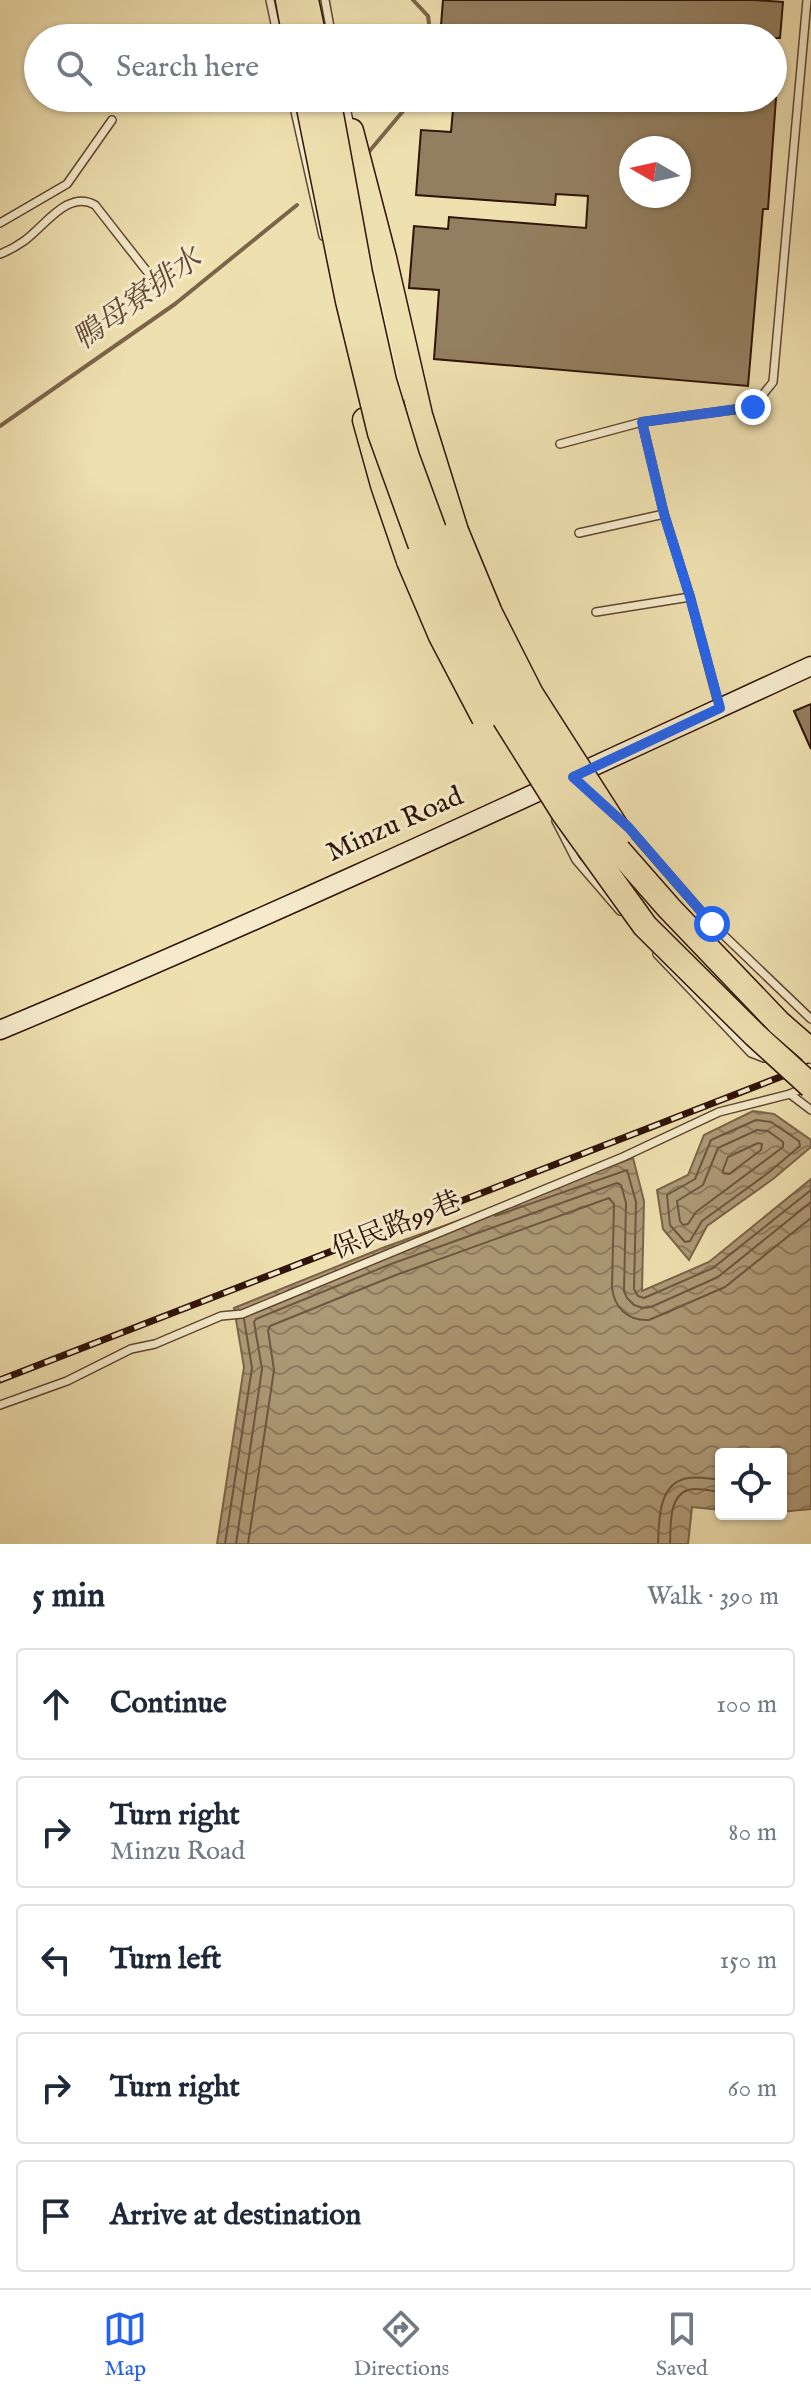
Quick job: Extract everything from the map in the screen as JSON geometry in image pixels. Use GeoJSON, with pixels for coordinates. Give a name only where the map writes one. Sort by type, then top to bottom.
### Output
{"type":"FeatureCollection","features":[{"type":"Feature","properties":{"kind":"highway"},"geometry":{"type":"LineString","coordinates":[[288,0],[292,24]]}},
{"type":"Feature","properties":{"kind":"highway"},"geometry":{"type":"LineString","coordinates":[[306,0],[311,24]]}},
{"type":"Feature","properties":{"kind":"highway"},"geometry":{"type":"LineString","coordinates":[[310,112],[348,301],[380,433],[422,549],[491,697],[635,922]]}},
{"type":"Feature","properties":{"kind":"highway"},"geometry":{"type":"LineString","coordinates":[[331,112],[360,273],[384,381],[407,457],[439,544],[508,691],[583,810],[669,908],[779,1023],[811,1051]]}},
{"type":"Feature","properties":{"kind":"highway"},"geometry":{"type":"LineString","coordinates":[[351,131],[450,527],[531,694],[669,908]]}},
{"type":"Feature","properties":{"kind":"highway"},"geometry":{"type":"LineString","coordinates":[[337,296],[383,485],[409,561],[441,636],[478,708],[556,829],[635,922],[755,1035],[804,1088]]}},
{"type":"Feature","properties":{"kind":"street","name":"Minzu Road"},"geometry":{"type":"LineString","coordinates":[[0,1030],[544,798],[573,777],[811,666]]}},
{"type":"Feature","properties":{"kind":"lane"},"geometry":{"type":"LineString","coordinates":[[270,0],[275,24]]}},
{"type":"Feature","properties":{"kind":"lane"},"geometry":{"type":"LineString","coordinates":[[325,0],[329,24]]}},
{"type":"Feature","properties":{"kind":"lane"},"geometry":{"type":"LineString","coordinates":[[560,444],[642,422],[753,407],[773,382],[807,0]]}},
{"type":"Feature","properties":{"kind":"lane"},"geometry":{"type":"LineString","coordinates":[[295,112],[325,245]]}},
{"type":"Feature","properties":{"kind":"lane"},"geometry":{"type":"LineString","coordinates":[[347,112],[364,229],[404,408]]}},
{"type":"Feature","properties":{"kind":"lane"},"geometry":{"type":"LineString","coordinates":[[0,223],[67,184],[112,120]]}},
{"type":"Feature","properties":{"kind":"lane"},"geometry":{"type":"LineString","coordinates":[[0,254],[24,241],[74,201],[86,199],[95,205],[160,288]]}},
{"type":"Feature","properties":{"kind":"lane"},"geometry":{"type":"LineString","coordinates":[[337,296],[354,341],[386,456],[423,568],[474,678],[544,798]]}},
{"type":"Feature","properties":{"kind":"lane"},"geometry":{"type":"LineString","coordinates":[[642,422],[664,514],[720,708]]}},
{"type":"Feature","properties":{"kind":"lane"},"geometry":{"type":"LineString","coordinates":[[579,533],[664,514]]}},
{"type":"Feature","properties":{"kind":"lane"},"geometry":{"type":"LineString","coordinates":[[450,527],[473,595],[522,696],[573,777],[629,828],[712,924],[811,1019]]}},
{"type":"Feature","properties":{"kind":"lane"},"geometry":{"type":"LineString","coordinates":[[596,612],[690,597]]}},
{"type":"Feature","properties":{"kind":"lane"},"geometry":{"type":"LineString","coordinates":[[555,819],[576,860],[635,922]]}},
{"type":"Feature","properties":{"kind":"lane"},"geometry":{"type":"LineString","coordinates":[[656,952],[751,1053],[764,1058],[811,1037]]}},
{"type":"Feature","properties":{"kind":"lane"},"geometry":{"type":"LineString","coordinates":[[804,1088],[811,1110]]}},
{"type":"Feature","properties":{"kind":"lane","name":"保民路99巷"},"geometry":{"type":"LineString","coordinates":[[0,1405],[67,1381],[131,1349],[155,1344],[221,1316],[242,1314],[623,1157],[719,1112],[804,1088]]}},
{"type":"Feature","properties":{"kind":"water"},"geometry":{"type":"Polygon","coordinates":[[[753,1111],[774,1114],[811,1140],[811,1147],[773,1179],[707,1226],[689,1260],[663,1229],[657,1190],[688,1175],[704,1135],[753,1111]]]}},
{"type":"Feature","properties":{"kind":"water"},"geometry":{"type":"Polygon","coordinates":[[[633,1158],[644,1201],[642,1291],[709,1262],[811,1179],[811,1509],[787,1511],[787,1448],[715,1448],[715,1509],[692,1507],[688,1544],[217,1544],[244,1367],[234,1308],[385,1247],[633,1158]]]}},
{"type":"Feature","properties":{"kind":"building"},"geometry":{"type":"Polygon","coordinates":[[[443,0],[783,2],[781,24],[441,24],[443,0]]]}},
{"type":"Feature","properties":{"kind":"building"},"geometry":{"type":"Polygon","coordinates":[[[453,112],[775,112],[768,209],[763,209],[748,386],[434,359],[439,290],[409,288],[414,226],[448,229],[449,217],[586,228],[588,196],[556,194],[555,205],[416,195],[421,130],[451,132],[453,112]]]}},
{"type":"Feature","properties":{"kind":"building"},"geometry":{"type":"Polygon","coordinates":[[[811,704],[811,749],[794,711],[811,704]]]}},
{"type":"Feature","properties":{"kind":"waterway","name":"鴨母寮排水"},"geometry":{"type":"LineString","coordinates":[[413,0],[428,16],[429,24]]}},
{"type":"Feature","properties":{"kind":"waterway","name":"鴨母寮排水"},"geometry":{"type":"LineString","coordinates":[[367,154],[402,112]]}},
{"type":"Feature","properties":{"kind":"waterway","name":"鴨母寮排水"},"geometry":{"type":"LineString","coordinates":[[0,426],[175,304],[297,205]]}},
{"type":"Feature","properties":{"kind":"railway"},"geometry":{"type":"LineString","coordinates":[[0,1380],[811,1065]]}},
{"type":"Feature","properties":{"kind":"route"},"geometry":{"type":"LineString","coordinates":[[712,924],[629,828],[573,777],[720,708],[664,514],[642,422],[753,407]]}}]}
